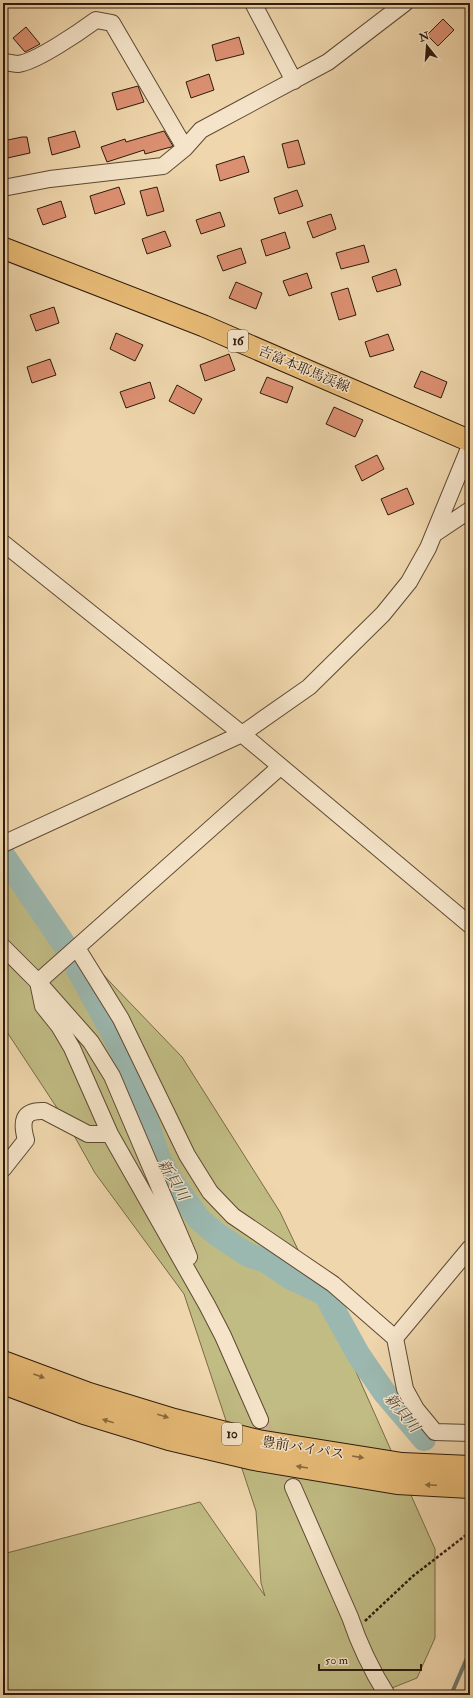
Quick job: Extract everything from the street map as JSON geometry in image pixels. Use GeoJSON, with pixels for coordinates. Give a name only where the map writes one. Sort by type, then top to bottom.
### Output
{"type":"FeatureCollection","features":[{"type":"Feature","properties":{"kind":"highway","name":"豊前バイパス"},"geometry":{"type":"LineString","coordinates":[[3,1362],[89,1394],[174,1420],[258,1441],[402,1464],[470,1467]]}},
{"type":"Feature","properties":{"kind":"highway","name":"豊前バイパス"},"geometry":{"type":"LineString","coordinates":[[3,1383],[84,1413],[169,1439],[254,1459],[397,1483],[470,1487]]}},
{"type":"Feature","properties":{"kind":"main road","name":"吉富本耶馬渓線"},"geometry":{"type":"LineString","coordinates":[[3,248],[204,326],[470,441]]}},
{"type":"Feature","properties":{"kind":"street"},"geometry":{"type":"LineString","coordinates":[[253,3],[294,80]]}},
{"type":"Feature","properties":{"kind":"street"},"geometry":{"type":"LineString","coordinates":[[3,188],[50,179],[163,166],[185,148],[201,130],[328,62],[405,3]]}},
{"type":"Feature","properties":{"kind":"street"},"geometry":{"type":"LineString","coordinates":[[3,62],[19,64],[37,57],[72,37],[96,20],[112,23],[185,148]]}},
{"type":"Feature","properties":{"kind":"street"},"geometry":{"type":"LineString","coordinates":[[3,844],[242,734],[309,687],[383,614],[409,582],[428,548],[470,446]]}},
{"type":"Feature","properties":{"kind":"street"},"geometry":{"type":"LineString","coordinates":[[434,534],[470,510]]}},
{"type":"Feature","properties":{"kind":"street"},"geometry":{"type":"LineString","coordinates":[[3,543],[242,734],[470,926]]}},
{"type":"Feature","properties":{"kind":"street"},"geometry":{"type":"LineString","coordinates":[[38,982],[280,767]]}},
{"type":"Feature","properties":{"kind":"street"},"geometry":{"type":"LineString","coordinates":[[3,947],[38,982],[91,1042],[112,1076],[186,1250],[207,1305]]}},
{"type":"Feature","properties":{"kind":"street"},"geometry":{"type":"LineString","coordinates":[[77,948],[121,1019],[187,1155],[210,1192],[233,1216],[333,1284],[396,1338],[405,1389],[416,1409],[435,1432],[470,1433]]}},
{"type":"Feature","properties":{"kind":"street"},"geometry":{"type":"LineString","coordinates":[[38,982],[43,1006],[59,1026],[72,1048],[110,1134],[207,1305],[223,1336],[260,1420]]}},
{"type":"Feature","properties":{"kind":"street"},"geometry":{"type":"LineString","coordinates":[[3,1169],[26,1140],[23,1127],[24,1119],[28,1114],[36,1111],[44,1111],[88,1134],[110,1134]]}},
{"type":"Feature","properties":{"kind":"street"},"geometry":{"type":"LineString","coordinates":[[396,1338],[470,1248]]}},
{"type":"Feature","properties":{"kind":"street"},"geometry":{"type":"LineString","coordinates":[[293,1487],[355,1631],[377,1679],[387,1695]]}},
{"type":"Feature","properties":{"kind":"path"},"geometry":{"type":"LineString","coordinates":[[355,1631],[413,1576],[470,1532]]}},
{"type":"Feature","properties":{"kind":"shaded area"},"geometry":{"type":"Polygon","coordinates":[[[3,864],[111,983],[182,1057],[280,1212],[353,1365],[435,1549],[435,1638],[417,1678],[377,1694],[370,1695],[3,1695],[3,1554],[200,1502],[265,1596],[261,1583],[256,1511],[184,1294],[95,1173],[67,1123],[3,1026],[3,864]]]}},
{"type":"Feature","properties":{"kind":"building"},"geometry":{"type":"Polygon","coordinates":[[[443,19],[454,30],[438,46],[427,35],[443,19]]]}},
{"type":"Feature","properties":{"kind":"building"},"geometry":{"type":"Polygon","coordinates":[[[26,27],[40,44],[25,52],[13,38],[26,27]]]}},
{"type":"Feature","properties":{"kind":"building"},"geometry":{"type":"Polygon","coordinates":[[[239,37],[244,54],[216,61],[212,45],[239,37]]]}},
{"type":"Feature","properties":{"kind":"building"},"geometry":{"type":"Polygon","coordinates":[[[209,74],[214,90],[191,98],[186,82],[209,74]]]}},
{"type":"Feature","properties":{"kind":"building"},"geometry":{"type":"Polygon","coordinates":[[[138,86],[144,102],[117,110],[112,93],[138,86]]]}},
{"type":"Feature","properties":{"kind":"building"},"geometry":{"type":"Polygon","coordinates":[[[75,131],[80,147],[52,155],[48,138],[75,131]]]}},
{"type":"Feature","properties":{"kind":"building"},"geometry":{"type":"Polygon","coordinates":[[[164,131],[173,146],[145,154],[144,150],[107,162],[101,147],[125,139],[126,142],[164,131]]]}},
{"type":"Feature","properties":{"kind":"building"},"geometry":{"type":"Polygon","coordinates":[[[27,137],[30,153],[3,159],[3,141],[27,137]]]}},
{"type":"Feature","properties":{"kind":"building"},"geometry":{"type":"Polygon","coordinates":[[[298,140],[305,164],[288,168],[282,144],[298,140]]]}},
{"type":"Feature","properties":{"kind":"building"},"geometry":{"type":"Polygon","coordinates":[[[244,156],[249,172],[220,181],[216,165],[244,156]]]}},
{"type":"Feature","properties":{"kind":"building"},"geometry":{"type":"Polygon","coordinates":[[[119,187],[125,204],[95,214],[90,196],[119,187]]]}},
{"type":"Feature","properties":{"kind":"building"},"geometry":{"type":"Polygon","coordinates":[[[157,187],[164,211],[147,216],[140,191],[157,187]]]}},
{"type":"Feature","properties":{"kind":"building"},"geometry":{"type":"Polygon","coordinates":[[[297,190],[303,206],[279,214],[274,198],[297,190]]]}},
{"type":"Feature","properties":{"kind":"building"},"geometry":{"type":"Polygon","coordinates":[[[61,201],[66,217],[43,225],[37,209],[61,201]]]}},
{"type":"Feature","properties":{"kind":"building"},"geometry":{"type":"Polygon","coordinates":[[[220,212],[225,226],[201,234],[196,220],[220,212]]]}},
{"type":"Feature","properties":{"kind":"building"},"geometry":{"type":"Polygon","coordinates":[[[331,214],[336,229],[313,238],[307,222],[331,214]]]}},
{"type":"Feature","properties":{"kind":"building"},"geometry":{"type":"Polygon","coordinates":[[[165,231],[171,246],[147,254],[142,239],[165,231]]]}},
{"type":"Feature","properties":{"kind":"building"},"geometry":{"type":"Polygon","coordinates":[[[285,232],[290,248],[266,256],[261,240],[285,232]]]}},
{"type":"Feature","properties":{"kind":"building"},"geometry":{"type":"Polygon","coordinates":[[[364,245],[369,262],[341,269],[336,253],[364,245]]]}},
{"type":"Feature","properties":{"kind":"building"},"geometry":{"type":"Polygon","coordinates":[[[241,248],[246,263],[223,271],[217,256],[241,248]]]}},
{"type":"Feature","properties":{"kind":"building"},"geometry":{"type":"Polygon","coordinates":[[[396,269],[401,285],[377,292],[372,277],[396,269]]]}},
{"type":"Feature","properties":{"kind":"building"},"geometry":{"type":"Polygon","coordinates":[[[307,273],[312,288],[289,296],[283,281],[307,273]]]}},
{"type":"Feature","properties":{"kind":"building"},"geometry":{"type":"Polygon","coordinates":[[[236,282],[262,293],[256,309],[229,298],[236,282]]]}},
{"type":"Feature","properties":{"kind":"building"},"geometry":{"type":"Polygon","coordinates":[[[348,288],[356,315],[339,320],[331,293],[348,288]]]}},
{"type":"Feature","properties":{"kind":"building"},"geometry":{"type":"Polygon","coordinates":[[[54,307],[59,323],[36,331],[30,315],[54,307]]]}},
{"type":"Feature","properties":{"kind":"building"},"geometry":{"type":"Polygon","coordinates":[[[116,333],[143,345],[135,361],[110,349],[116,333]]]}},
{"type":"Feature","properties":{"kind":"building"},"geometry":{"type":"Polygon","coordinates":[[[388,334],[394,350],[370,357],[365,342],[388,334]]]}},
{"type":"Feature","properties":{"kind":"building"},"geometry":{"type":"Polygon","coordinates":[[[229,354],[235,370],[205,381],[200,365],[229,354]]]}},
{"type":"Feature","properties":{"kind":"building"},"geometry":{"type":"Polygon","coordinates":[[[50,359],[56,375],[32,383],[27,367],[50,359]]]}},
{"type":"Feature","properties":{"kind":"building"},"geometry":{"type":"Polygon","coordinates":[[[421,371],[447,382],[441,398],[414,387],[421,371]]]}},
{"type":"Feature","properties":{"kind":"building"},"geometry":{"type":"Polygon","coordinates":[[[267,377],[293,387],[287,403],[260,393],[267,377]]]}},
{"type":"Feature","properties":{"kind":"building"},"geometry":{"type":"Polygon","coordinates":[[[150,382],[155,398],[126,408],[120,392],[150,382]]]}},
{"type":"Feature","properties":{"kind":"building"},"geometry":{"type":"Polygon","coordinates":[[[177,385],[202,399],[194,414],[169,401],[177,385]]]}},
{"type":"Feature","properties":{"kind":"building"},"geometry":{"type":"Polygon","coordinates":[[[334,407],[363,420],[355,437],[326,424],[334,407]]]}},
{"type":"Feature","properties":{"kind":"building"},"geometry":{"type":"Polygon","coordinates":[[[377,455],[384,469],[362,481],[355,466],[377,455]]]}},
{"type":"Feature","properties":{"kind":"building"},"geometry":{"type":"Polygon","coordinates":[[[407,488],[414,504],[388,515],[381,499],[407,488]]]}},
{"type":"Feature","properties":{"kind":"waterway","name":"新貝川"},"geometry":{"type":"LineString","coordinates":[[3,855],[66,947],[119,1045],[132,1076],[159,1159],[172,1182],[199,1219],[215,1233],[248,1255],[266,1261],[291,1278],[325,1294],[358,1354],[384,1392],[424,1439]]}},
{"type":"Feature","properties":{"kind":"waterway"},"geometry":{"type":"LineString","coordinates":[[451,1695],[470,1651]]}},
{"type":"Feature","properties":{"kind":"tunnel"},"geometry":{"type":"LineString","coordinates":[[260,1420],[293,1487]]}}]}
